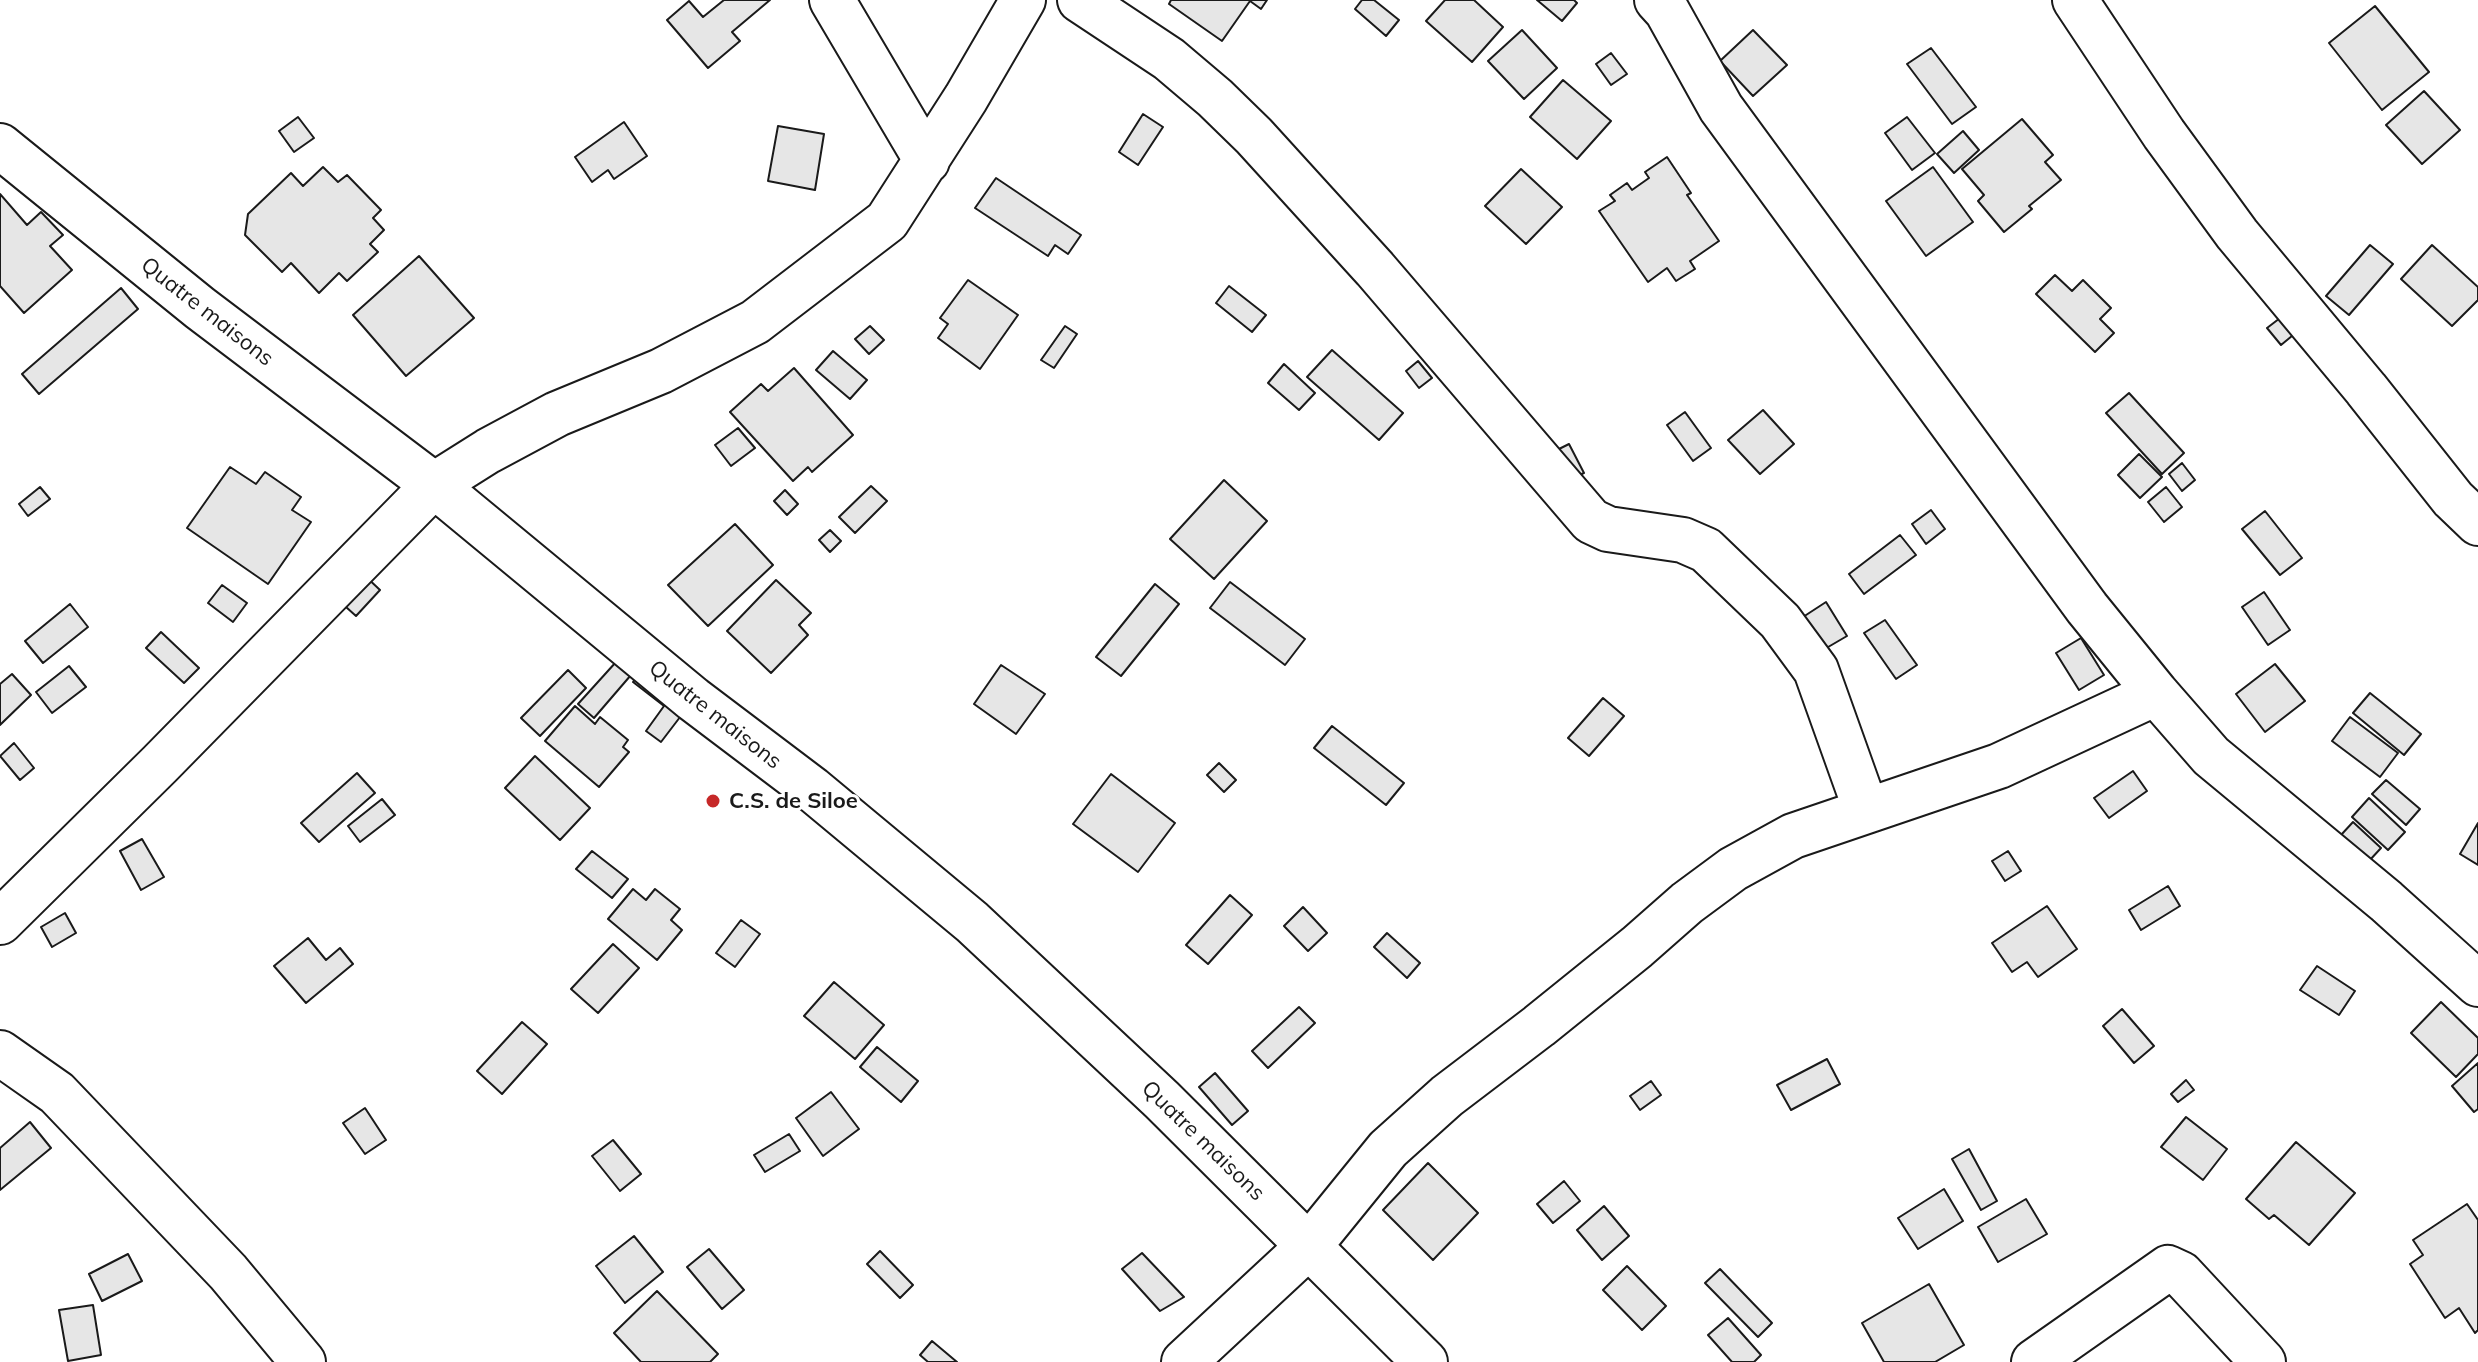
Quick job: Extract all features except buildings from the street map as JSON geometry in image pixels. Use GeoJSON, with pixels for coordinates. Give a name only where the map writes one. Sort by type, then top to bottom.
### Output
{"type":"FeatureCollection","features":[{"type":"Feature","properties":{"kind":"street"},"geometry":{"type":"LineString","coordinates":[[832,0],[927,161]]}},
{"type":"Feature","properties":{"kind":"street"},"geometry":{"type":"LineString","coordinates":[[0,922],[434,485],[488,451],[557,414],[661,371],[755,322],[887,221],[927,161],[1023,0]]}},
{"type":"Feature","properties":{"kind":"street"},"geometry":{"type":"LineString","coordinates":[[1080,0],[1169,59],[1254,136],[1375,269],[1591,521],[1608,529],[1683,540],[1706,550],[1780,621],[1816,670],[1866,810]]}},
{"type":"Feature","properties":{"kind":"street"},"geometry":{"type":"LineString","coordinates":[[1657,0],[1667,11],[1721,108],[2087,608],[2156,693],[2211,756],[2386,901],[2478,984]]}},
{"type":"Feature","properties":{"kind":"street"},"geometry":{"type":"LineString","coordinates":[[2075,0],[2164,134],[2237,234],[2366,389],[2470,497]]}},
{"type":"Feature","properties":{"kind":"street","name":"Quatre maisons"},"geometry":{"type":"LineString","coordinates":[[0,146],[200,308],[434,485],[693,699],[812,789],[972,922],[1162,1100],[1425,1362]]}},
{"type":"Feature","properties":{"kind":"street"},"geometry":{"type":"LineString","coordinates":[[1184,1362],[1310,1245],[1388,1149],[1447,1096],[1733,869],[1793,836],[1999,766],[2156,693]]}},
{"type":"Feature","properties":{"kind":"street"},"geometry":{"type":"LineString","coordinates":[[0,1053],[57,1093],[228,1272],[303,1362]]}},
{"type":"Feature","properties":{"kind":"street"},"geometry":{"type":"LineString","coordinates":[[2034,1362],[2168,1268],[2181,1274],[2263,1362]]}},
{"type":"Feature","properties":{"kind":"place","name":"C.S. de Siloe"},"geometry":{"type":"Point","coordinates":[713,801]}}]}
